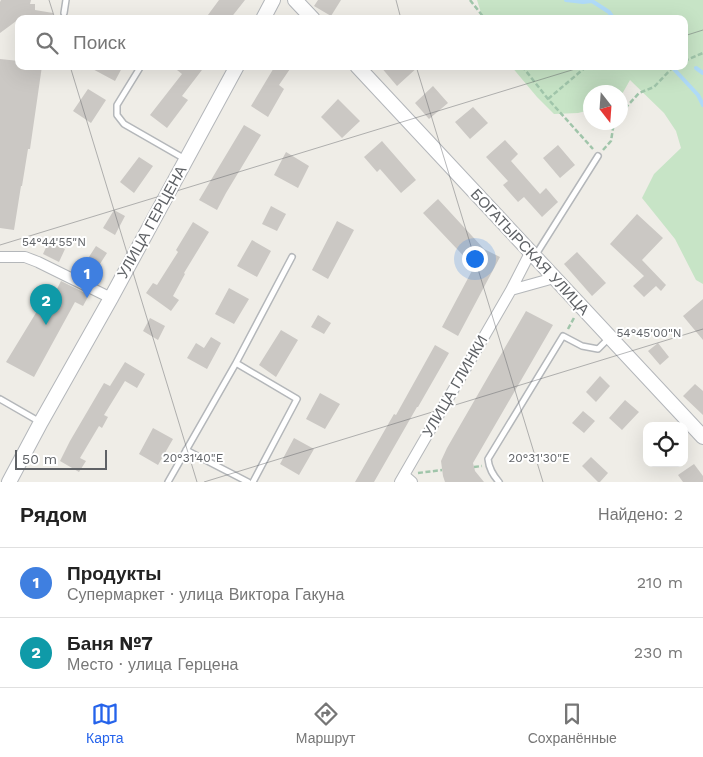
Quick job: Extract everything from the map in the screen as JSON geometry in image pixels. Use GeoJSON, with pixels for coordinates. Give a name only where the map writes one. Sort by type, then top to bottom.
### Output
{"type":"FeatureCollection","features":[{"type":"Feature","properties":{"kind":"street"},"geometry":{"type":"LineString","coordinates":[[264,15],[273,0]]}},
{"type":"Feature","properties":{"kind":"street"},"geometry":{"type":"LineString","coordinates":[[295,0],[309,15]]}},
{"type":"Feature","properties":{"kind":"street","name":"УЛИЦА ГЕРЦЕНА"},"geometry":{"type":"LineString","coordinates":[[9,482],[40,422],[111,298],[235,70]]}},
{"type":"Feature","properties":{"kind":"street","name":"БОГАТЫРСКАЯ УЛИЦА"},"geometry":{"type":"LineString","coordinates":[[361,70],[703,437]]}},
{"type":"Feature","properties":{"kind":"street","name":"УЛИЦА ГЛИНКИ"},"geometry":{"type":"LineString","coordinates":[[402,478],[532,255]]}},
{"type":"Feature","properties":{"kind":"street"},"geometry":{"type":"LineString","coordinates":[[0,257],[25,257],[111,298]]}},
{"type":"Feature","properties":{"kind":"street"},"geometry":{"type":"LineString","coordinates":[[511,290],[554,278]]}},
{"type":"Feature","properties":{"kind":"street"},"geometry":{"type":"LineString","coordinates":[[402,478],[412,482]]}},
{"type":"Feature","properties":{"kind":"lane"},"geometry":{"type":"LineString","coordinates":[[64,13],[66,0]]}},
{"type":"Feature","properties":{"kind":"lane"},"geometry":{"type":"LineString","coordinates":[[139,70],[117,105],[117,115],[124,124],[186,160]]}},
{"type":"Feature","properties":{"kind":"lane"},"geometry":{"type":"LineString","coordinates":[[532,255],[598,156]]}},
{"type":"Feature","properties":{"kind":"lane"},"geometry":{"type":"LineString","coordinates":[[168,482],[236,364],[292,257]]}},
{"type":"Feature","properties":{"kind":"lane"},"geometry":{"type":"LineString","coordinates":[[499,482],[491,473],[488,459],[563,336],[582,346],[598,349],[609,337]]}},
{"type":"Feature","properties":{"kind":"lane"},"geometry":{"type":"LineString","coordinates":[[236,364],[297,399],[253,482]]}},
{"type":"Feature","properties":{"kind":"lane"},"geometry":{"type":"LineString","coordinates":[[0,399],[40,422]]}},
{"type":"Feature","properties":{"kind":"lane"},"geometry":{"type":"LineString","coordinates":[[186,450],[248,482]]}},
{"type":"Feature","properties":{"kind":"path"},"geometry":{"type":"LineString","coordinates":[[470,0],[481,15]]}},
{"type":"Feature","properties":{"kind":"path"},"geometry":{"type":"LineString","coordinates":[[688,59],[703,53]]}},
{"type":"Feature","properties":{"kind":"path"},"geometry":{"type":"LineString","coordinates":[[525,70],[598,156],[612,141],[613,130]]}},
{"type":"Feature","properties":{"kind":"path"},"geometry":{"type":"LineString","coordinates":[[548,99],[582,70]]}},
{"type":"Feature","properties":{"kind":"path"},"geometry":{"type":"LineString","coordinates":[[628,105],[638,93],[654,88],[670,70]]}},
{"type":"Feature","properties":{"kind":"path"},"geometry":{"type":"LineString","coordinates":[[563,336],[581,307]]}},
{"type":"Feature","properties":{"kind":"path"},"geometry":{"type":"LineString","coordinates":[[474,467],[480,466]]}},
{"type":"Feature","properties":{"kind":"path"},"geometry":{"type":"LineString","coordinates":[[434,471],[442,470]]}},
{"type":"Feature","properties":{"kind":"green space"},"geometry":{"type":"Polygon","coordinates":[[[477,0],[703,0],[703,284],[696,280],[675,239],[642,198],[654,174],[681,148],[676,131],[664,113],[630,80],[627,85],[583,85],[583,112],[554,114],[514,70],[688,70],[688,15],[482,15],[477,0]]]}},
{"type":"Feature","properties":{"kind":"building"},"geometry":{"type":"Polygon","coordinates":[[[1,0],[31,0],[30,4],[35,4],[35,10],[53,13],[53,15],[15,15],[15,22],[0,33],[1,0]]]}},
{"type":"Feature","properties":{"kind":"building"},"geometry":{"type":"Polygon","coordinates":[[[219,0],[245,0],[233,15],[208,15],[219,0]]]}},
{"type":"Feature","properties":{"kind":"building"},"geometry":{"type":"Polygon","coordinates":[[[318,0],[341,0],[332,15],[314,6],[318,0]]]}},
{"type":"Feature","properties":{"kind":"building"},"geometry":{"type":"Polygon","coordinates":[[[0,59],[15,61],[15,70],[41,70],[30,149],[28,149],[14,230],[0,228],[0,59]]]}},
{"type":"Feature","properties":{"kind":"building"},"geometry":{"type":"Polygon","coordinates":[[[94,70],[121,70],[115,81],[94,70]]]}},
{"type":"Feature","properties":{"kind":"building"},"geometry":{"type":"Polygon","coordinates":[[[177,70],[202,70],[182,96],[188,100],[167,128],[150,115],[182,74],[177,70]]]}},
{"type":"Feature","properties":{"kind":"building"},"geometry":{"type":"Polygon","coordinates":[[[273,70],[289,70],[279,85],[284,89],[268,117],[251,106],[273,70]]]}},
{"type":"Feature","properties":{"kind":"building"},"geometry":{"type":"Polygon","coordinates":[[[383,70],[415,70],[397,86],[383,70]]]}},
{"type":"Feature","properties":{"kind":"building"},"geometry":{"type":"Polygon","coordinates":[[[433,86],[448,103],[429,119],[415,103],[433,86]]]}},
{"type":"Feature","properties":{"kind":"building"},"geometry":{"type":"Polygon","coordinates":[[[88,89],[106,100],[91,123],[73,111],[88,89]]]}},
{"type":"Feature","properties":{"kind":"building"},"geometry":{"type":"Polygon","coordinates":[[[338,99],[360,121],[342,138],[321,117],[338,99]]]}},
{"type":"Feature","properties":{"kind":"building"},"geometry":{"type":"Polygon","coordinates":[[[473,107],[488,123],[470,139],[455,122],[473,107]]]}},
{"type":"Feature","properties":{"kind":"building"},"geometry":{"type":"Polygon","coordinates":[[[244,125],[261,135],[217,210],[199,200],[244,125]]]}},
{"type":"Feature","properties":{"kind":"building"},"geometry":{"type":"Polygon","coordinates":[[[505,140],[518,154],[511,161],[540,194],[546,188],[558,202],[542,217],[524,197],[518,202],[503,185],[508,181],[486,157],[505,140]]]}},
{"type":"Feature","properties":{"kind":"building"},"geometry":{"type":"Polygon","coordinates":[[[382,141],[416,180],[401,193],[380,169],[377,172],[364,157],[382,141]]]}},
{"type":"Feature","properties":{"kind":"building"},"geometry":{"type":"Polygon","coordinates":[[[558,145],[575,165],[560,178],[543,158],[558,145]]]}},
{"type":"Feature","properties":{"kind":"building"},"geometry":{"type":"Polygon","coordinates":[[[286,152],[309,166],[298,188],[274,175],[286,152]]]}},
{"type":"Feature","properties":{"kind":"building"},"geometry":{"type":"Polygon","coordinates":[[[139,157],[153,166],[134,193],[120,182],[139,157]]]}},
{"type":"Feature","properties":{"kind":"building"},"geometry":{"type":"Polygon","coordinates":[[[438,199],[484,249],[500,257],[458,336],[442,327],[474,267],[423,213],[438,199]]]}},
{"type":"Feature","properties":{"kind":"building"},"geometry":{"type":"Polygon","coordinates":[[[271,206],[286,214],[277,231],[262,224],[271,206]]]}},
{"type":"Feature","properties":{"kind":"building"},"geometry":{"type":"Polygon","coordinates":[[[114,210],[125,216],[115,235],[103,228],[114,210]]]}},
{"type":"Feature","properties":{"kind":"building"},"geometry":{"type":"Polygon","coordinates":[[[637,214],[663,238],[642,260],[666,285],[661,291],[656,286],[644,297],[633,286],[644,276],[610,244],[637,214]]]}},
{"type":"Feature","properties":{"kind":"building"},"geometry":{"type":"Polygon","coordinates":[[[337,221],[354,230],[328,279],[312,270],[337,221]]]}},
{"type":"Feature","properties":{"kind":"building"},"geometry":{"type":"Polygon","coordinates":[[[193,222],[209,232],[184,273],[173,296],[179,300],[171,311],[146,293],[153,283],[157,285],[178,252],[176,250],[193,222]]]}},
{"type":"Feature","properties":{"kind":"building"},"geometry":{"type":"Polygon","coordinates":[[[252,240],[271,251],[257,277],[237,266],[252,240]]]}},
{"type":"Feature","properties":{"kind":"building"},"geometry":{"type":"Polygon","coordinates":[[[49,241],[65,249],[59,262],[43,254],[49,241]]]}},
{"type":"Feature","properties":{"kind":"building"},"geometry":{"type":"Polygon","coordinates":[[[96,246],[107,253],[98,267],[87,260],[96,246]]]}},
{"type":"Feature","properties":{"kind":"building"},"geometry":{"type":"Polygon","coordinates":[[[577,252],[606,283],[592,296],[564,264],[577,252]]]}},
{"type":"Feature","properties":{"kind":"building"},"geometry":{"type":"Polygon","coordinates":[[[61,281],[89,295],[83,306],[75,302],[34,377],[6,362],[42,303],[48,307],[61,281]]]}},
{"type":"Feature","properties":{"kind":"building"},"geometry":{"type":"Polygon","coordinates":[[[229,288],[249,299],[234,324],[215,314],[229,288]]]}},
{"type":"Feature","properties":{"kind":"building"},"geometry":{"type":"Polygon","coordinates":[[[703,299],[703,340],[683,316],[703,299]]]}},
{"type":"Feature","properties":{"kind":"building"},"geometry":{"type":"Polygon","coordinates":[[[526,311],[553,325],[473,463],[475,471],[484,482],[445,482],[441,461],[447,448],[526,311]]]}},
{"type":"Feature","properties":{"kind":"building"},"geometry":{"type":"Polygon","coordinates":[[[318,315],[331,323],[324,334],[311,327],[318,315]]]}},
{"type":"Feature","properties":{"kind":"building"},"geometry":{"type":"Polygon","coordinates":[[[150,318],[165,326],[158,340],[143,331],[150,318]]]}},
{"type":"Feature","properties":{"kind":"building"},"geometry":{"type":"Polygon","coordinates":[[[281,330],[298,340],[276,377],[259,365],[281,330]]]}},
{"type":"Feature","properties":{"kind":"building"},"geometry":{"type":"Polygon","coordinates":[[[211,337],[221,343],[207,369],[187,358],[196,343],[204,348],[211,337]]]}},
{"type":"Feature","properties":{"kind":"building"},"geometry":{"type":"Polygon","coordinates":[[[658,343],[669,357],[660,365],[648,351],[658,343]]]}},
{"type":"Feature","properties":{"kind":"building"},"geometry":{"type":"Polygon","coordinates":[[[435,345],[449,353],[418,407],[374,482],[355,482],[394,414],[396,415],[435,345]]]}},
{"type":"Feature","properties":{"kind":"building"},"geometry":{"type":"Polygon","coordinates":[[[125,362],[145,374],[137,388],[125,381],[104,415],[108,417],[102,428],[99,426],[80,458],[86,461],[79,472],[60,461],[104,383],[110,386],[125,362]]]}},
{"type":"Feature","properties":{"kind":"building"},"geometry":{"type":"Polygon","coordinates":[[[600,376],[610,386],[596,402],[586,392],[600,376]]]}},
{"type":"Feature","properties":{"kind":"building"},"geometry":{"type":"Polygon","coordinates":[[[695,384],[703,391],[703,415],[683,396],[695,384]]]}},
{"type":"Feature","properties":{"kind":"building"},"geometry":{"type":"Polygon","coordinates":[[[320,393],[340,404],[325,429],[306,419],[320,393]]]}},
{"type":"Feature","properties":{"kind":"building"},"geometry":{"type":"Polygon","coordinates":[[[625,400],[639,412],[622,430],[609,418],[625,400]]]}},
{"type":"Feature","properties":{"kind":"building"},"geometry":{"type":"Polygon","coordinates":[[[583,411],[595,421],[584,433],[572,423],[583,411]]]}},
{"type":"Feature","properties":{"kind":"building"},"geometry":{"type":"Polygon","coordinates":[[[153,428],[173,439],[158,465],[139,454],[153,428]]]}},
{"type":"Feature","properties":{"kind":"building"},"geometry":{"type":"Polygon","coordinates":[[[294,438],[314,449],[299,475],[280,464],[294,438]]]}},
{"type":"Feature","properties":{"kind":"building"},"geometry":{"type":"Polygon","coordinates":[[[591,457],[608,473],[600,482],[582,466],[591,457]]]}},
{"type":"Feature","properties":{"kind":"building"},"geometry":{"type":"Polygon","coordinates":[[[694,464],[703,476],[703,482],[683,482],[678,475],[694,464]]]}},
{"type":"Feature","properties":{"kind":"waterway"},"geometry":{"type":"LineString","coordinates":[[566,0],[592,1],[611,15]]}},
{"type":"Feature","properties":{"kind":"waterway"},"geometry":{"type":"LineString","coordinates":[[696,68],[703,73]]}},
{"type":"Feature","properties":{"kind":"waterway"},"geometry":{"type":"LineString","coordinates":[[675,70],[698,95],[703,105]]}},
{"type":"Feature","properties":{"kind":"place","name":"Продукты"},"geometry":{"type":"Point","coordinates":[87,298]}},
{"type":"Feature","properties":{"kind":"place","name":"Баня №7"},"geometry":{"type":"Point","coordinates":[46,325]}}]}
